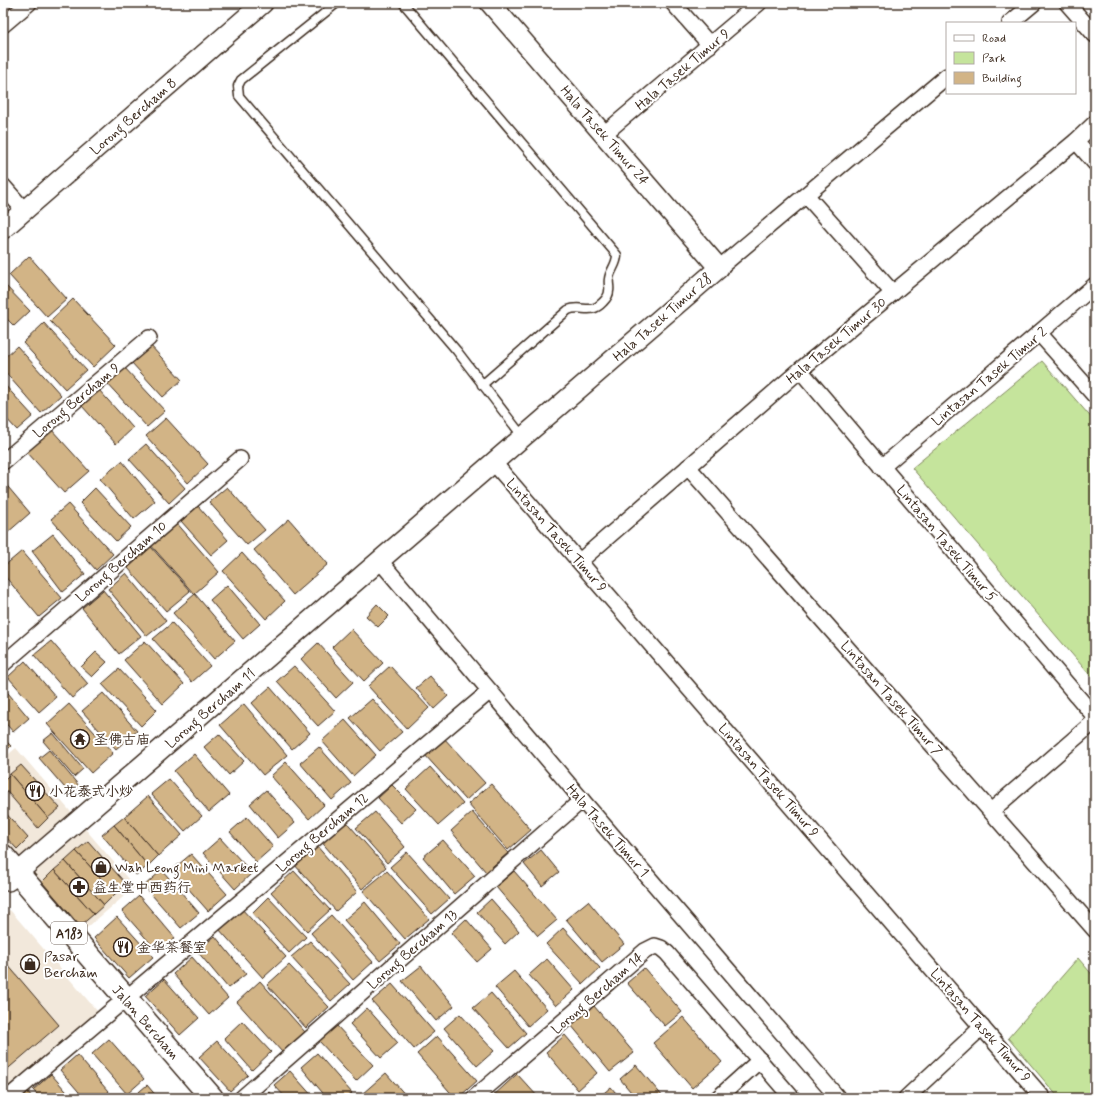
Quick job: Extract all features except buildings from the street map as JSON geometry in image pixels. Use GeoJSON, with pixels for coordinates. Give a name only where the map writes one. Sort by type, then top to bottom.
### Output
{"type":"FeatureCollection","features":[{"type":"Feature","properties":{"kind":"main road","name":"Jalan Bercham"},"geometry":{"type":"LineString","coordinates":[[3,856],[8,878],[121,1002],[212,1098]]}},
{"type":"Feature","properties":{"kind":"main road","name":"Jalan Bercham"},"geometry":{"type":"LineString","coordinates":[[121,1002],[196,1098]]}},
{"type":"Feature","properties":{"kind":"street"},"geometry":{"type":"LineString","coordinates":[[3,25],[29,3]]}},
{"type":"Feature","properties":{"kind":"street","name":"Lorong Bercham 8"},"geometry":{"type":"LineString","coordinates":[[3,229],[263,3]]}},
{"type":"Feature","properties":{"kind":"street","name":"Hala Tasek Timur 24"},"geometry":{"type":"LineString","coordinates":[[490,3],[719,268]]}},
{"type":"Feature","properties":{"kind":"street"},"geometry":{"type":"LineString","coordinates":[[673,3],[710,45]]}},
{"type":"Feature","properties":{"kind":"street","name":"Hala Tasek Timur 9"},"geometry":{"type":"LineString","coordinates":[[604,134],[759,3]]}},
{"type":"Feature","properties":{"kind":"street"},"geometry":{"type":"LineString","coordinates":[[1011,22],[1034,3]]}},
{"type":"Feature","properties":{"kind":"street"},"geometry":{"type":"LineString","coordinates":[[1067,3],[1095,35]]}},
{"type":"Feature","properties":{"kind":"street","name":"Hala Tasek Timur 28"},"geometry":{"type":"LineString","coordinates":[[380,561],[719,268],[946,77]]}},
{"type":"Feature","properties":{"kind":"street","name":"Hala Tasek Timur 30"},"geometry":{"type":"LineString","coordinates":[[580,561],[800,370],[1076,141],[1095,123]]}},
{"type":"Feature","properties":{"kind":"street"},"geometry":{"type":"LineString","coordinates":[[1076,141],[1095,163]]}},
{"type":"Feature","properties":{"kind":"street"},"geometry":{"type":"LineString","coordinates":[[3,186],[24,210]]}},
{"type":"Feature","properties":{"kind":"street"},"geometry":{"type":"LineString","coordinates":[[806,195],[893,293]]}},
{"type":"Feature","properties":{"kind":"street","name":"Lintasan Tasek Timur 2"},"geometry":{"type":"LineString","coordinates":[[882,467],[1095,285]]}},
{"type":"Feature","properties":{"kind":"street"},"geometry":{"type":"LineString","coordinates":[[1040,333],[1095,396]]}},
{"type":"Feature","properties":{"kind":"street","name":"Lorong Bercham 9"},"geometry":{"type":"LineString","coordinates":[[3,462],[149,338]]}},
{"type":"Feature","properties":{"kind":"street","name":"Lintasan Tasek Timur 5"},"geometry":{"type":"LineString","coordinates":[[800,370],[1095,717]]}},
{"type":"Feature","properties":{"kind":"street","name":"Lorong Bercham 10"},"geometry":{"type":"LineString","coordinates":[[3,664],[240,459]]}},
{"type":"Feature","properties":{"kind":"street","name":"Lintasan Tasek Timur 9"},"geometry":{"type":"LineString","coordinates":[[494,463],[1043,1098]]}},
{"type":"Feature","properties":{"kind":"street","name":"Lintasan Tasek Timur 7"},"geometry":{"type":"LineString","coordinates":[[688,467],[991,811],[1093,924]]}},
{"type":"Feature","properties":{"kind":"street","name":"Hala Tasek Timur 1"},"geometry":{"type":"LineString","coordinates":[[380,561],[582,800],[838,1098]]}},
{"type":"Feature","properties":{"kind":"street","name":"Lorong Bercham 11"},"geometry":{"type":"LineString","coordinates":[[8,878],[380,561]]}},
{"type":"Feature","properties":{"kind":"street","name":"Lorong Bercham 12"},"geometry":{"type":"LineString","coordinates":[[8,1098],[490,690]]}},
{"type":"Feature","properties":{"kind":"street"},"geometry":{"type":"LineString","coordinates":[[991,811],[1095,721]]}},
{"type":"Feature","properties":{"kind":"street","name":"Lorong Bercham 13"},"geometry":{"type":"LineString","coordinates":[[242,1098],[582,800]]}},
{"type":"Feature","properties":{"kind":"street","name":"Lorong Bercham 14"},"geometry":{"type":"LineString","coordinates":[[474,1098],[645,951],[655,946],[661,948],[667,953],[792,1098]]}},
{"type":"Feature","properties":{"kind":"street"},"geometry":{"type":"LineString","coordinates":[[906,1098],[982,1027]]}},
{"type":"Feature","properties":{"kind":"street"},"geometry":{"type":"LineString","coordinates":[[718,1098],[760,1060]]}},
{"type":"Feature","properties":{"kind":"lane"},"geometry":{"type":"LineString","coordinates":[[337,3],[241,80],[238,86],[238,96],[457,351],[524,438]]}},
{"type":"Feature","properties":{"kind":"lane"},"geometry":{"type":"LineString","coordinates":[[403,3],[617,255],[616,265],[609,280],[610,291],[608,296],[599,306],[589,310],[573,308],[568,310],[482,385]]}},
{"type":"Feature","properties":{"kind":"shaded area"},"geometry":{"type":"Polygon","coordinates":[[[16,748],[135,887],[76,937],[18,873],[3,886],[3,759],[16,748]]]}},
{"type":"Feature","properties":{"kind":"shaded area","name":"Pasar Bercham"},"geometry":{"type":"Polygon","coordinates":[[[10,910],[98,1012],[3,1094],[3,916],[10,910]]]}},
{"type":"Feature","properties":{"kind":"green space"},"geometry":{"type":"Polygon","coordinates":[[[1042,361],[1095,422],[1095,681],[912,468],[1042,361]]]}},
{"type":"Feature","properties":{"kind":"green space"},"geometry":{"type":"Polygon","coordinates":[[[1078,958],[1095,978],[1095,1098],[1059,1098],[1008,1038],[1078,958]]]}},
{"type":"Feature","properties":{"kind":"place","name":"圣佛古庙"},"geometry":{"type":"Point","coordinates":[80,739]}},
{"type":"Feature","properties":{"kind":"place","name":"小花泰式小炒"},"geometry":{"type":"Point","coordinates":[35,791]}},
{"type":"Feature","properties":{"kind":"place","name":"Wah Leong Mini Market"},"geometry":{"type":"Point","coordinates":[101,867]}},
{"type":"Feature","properties":{"kind":"place","name":"益生堂中西药行"},"geometry":{"type":"Point","coordinates":[79,887]}},
{"type":"Feature","properties":{"kind":"place","name":"金华茶餐室"},"geometry":{"type":"Point","coordinates":[123,947]}},
{"type":"Feature","properties":{"kind":"place","name":"Pasar Bercham"},"geometry":{"type":"Point","coordinates":[30,964]}}]}
